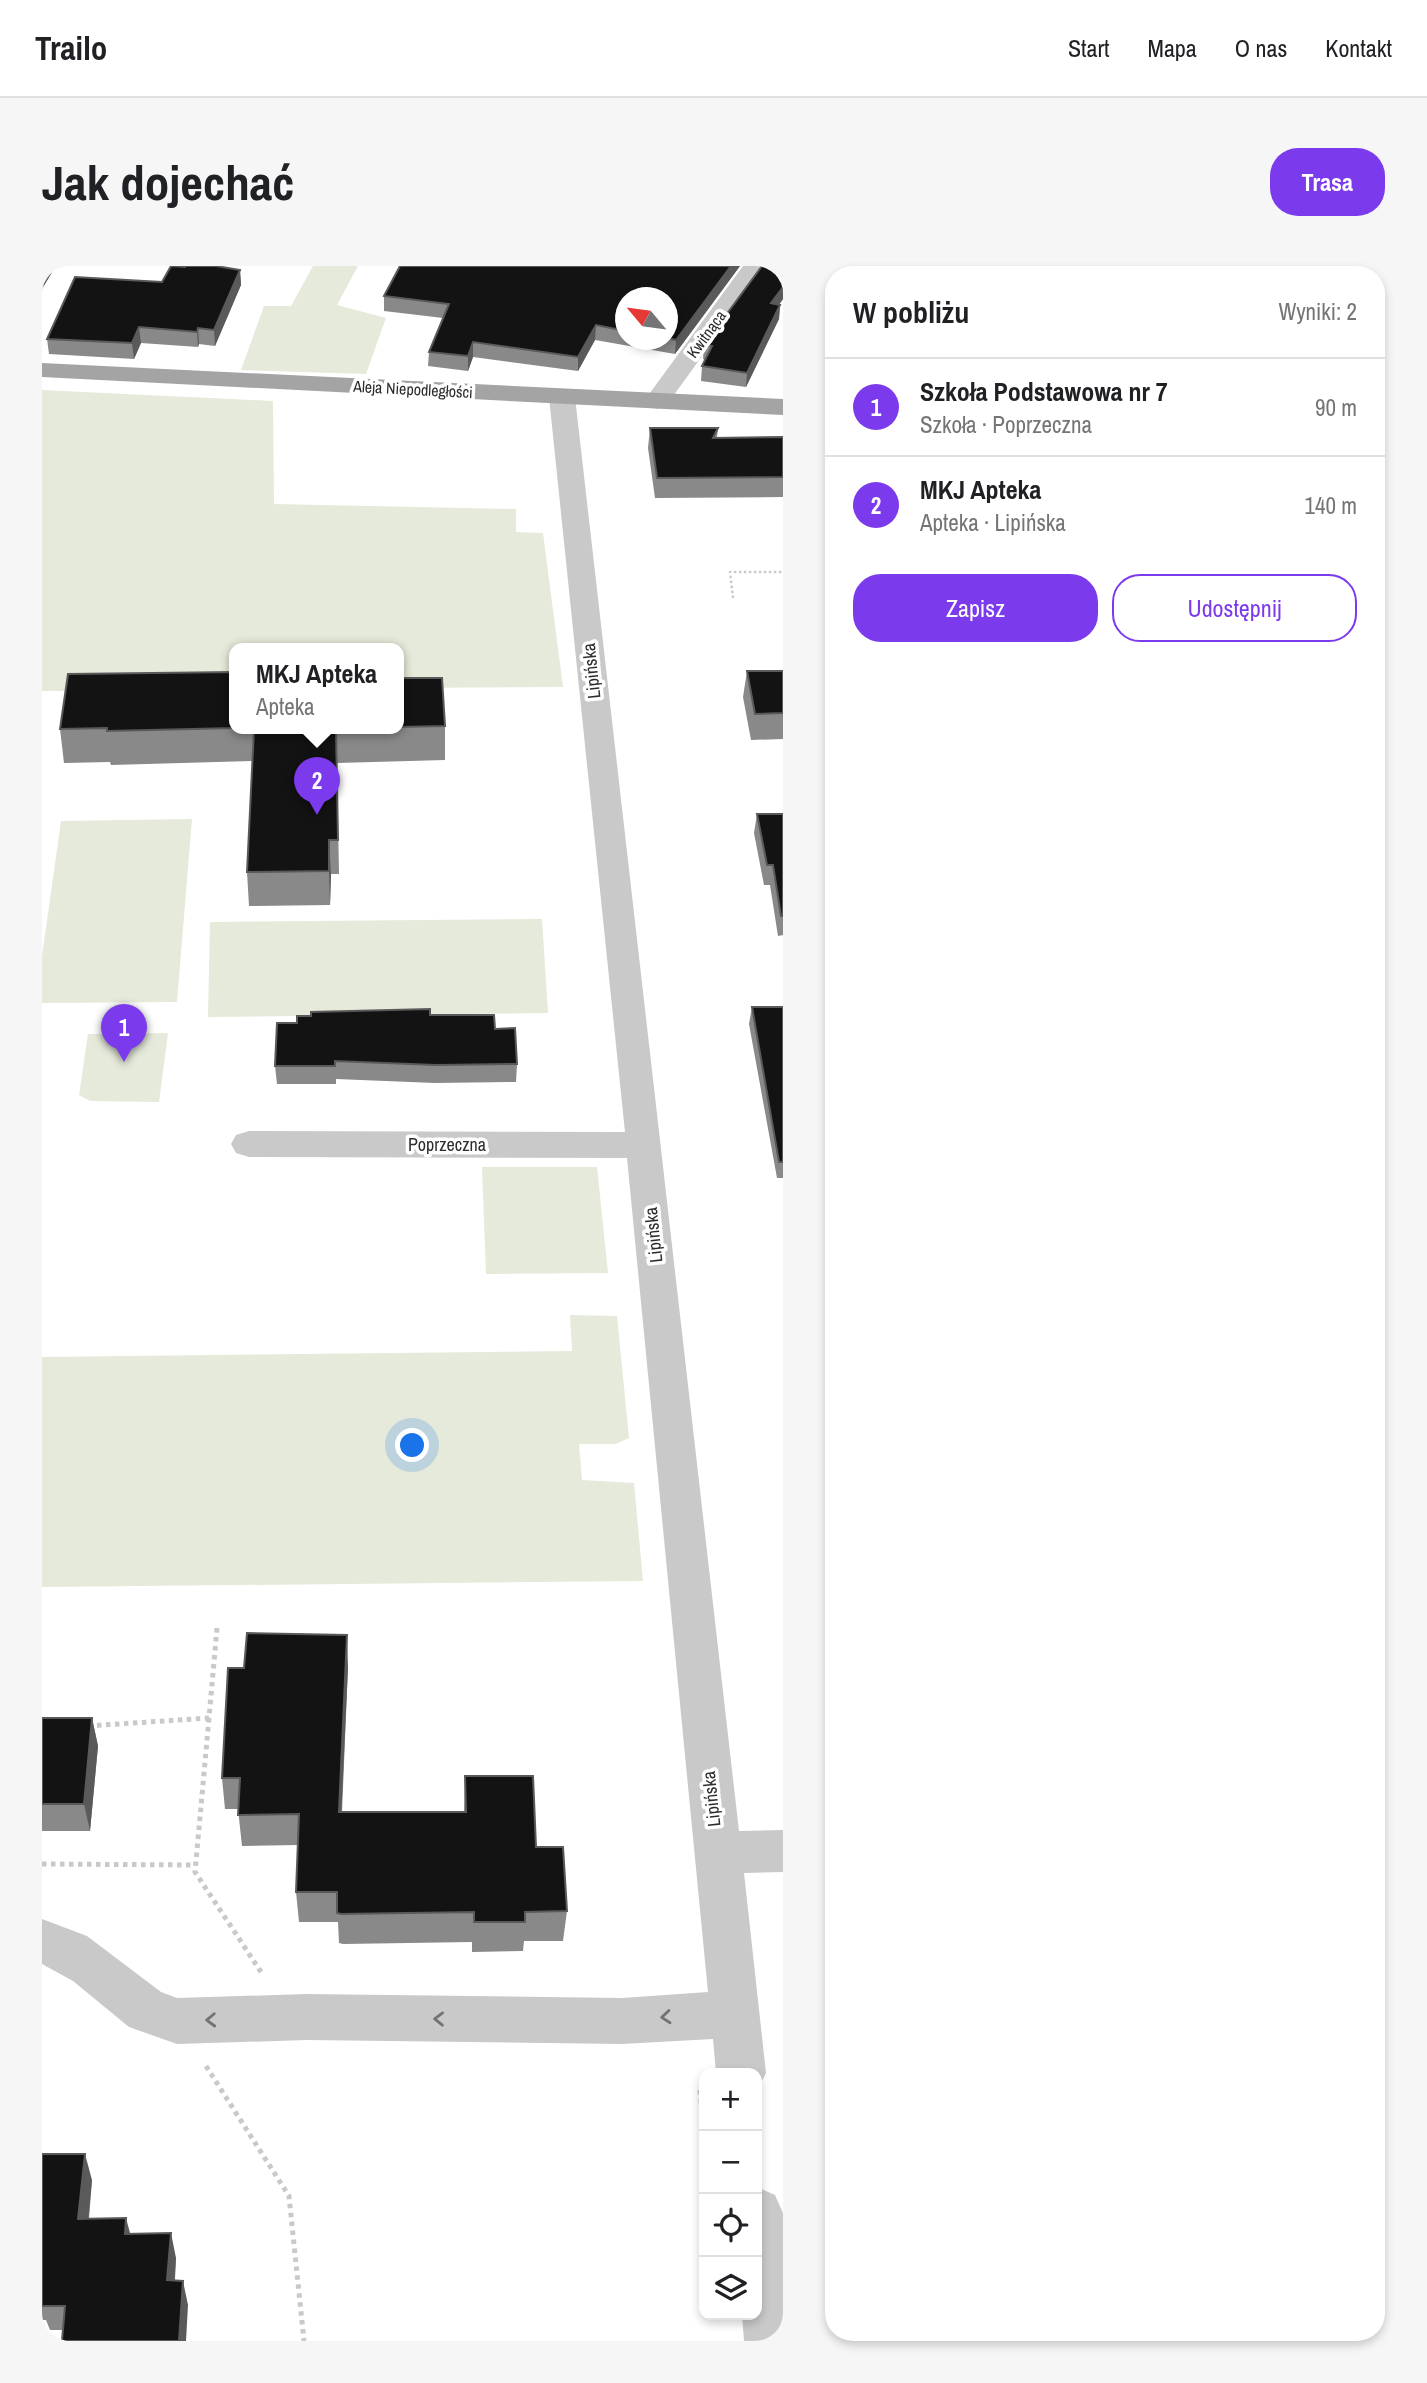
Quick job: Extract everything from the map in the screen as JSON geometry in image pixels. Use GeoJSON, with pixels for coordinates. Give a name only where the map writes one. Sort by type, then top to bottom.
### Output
{"type":"FeatureCollection","features":[{"type":"Feature","properties":{"kind":"main road","name":"Aleja Niepodległości"},"geometry":{"type":"LineString","coordinates":[[42,370],[783,407]]}},
{"type":"Feature","properties":{"kind":"street","name":"Kwitnąca"},"geometry":{"type":"LineString","coordinates":[[657,401],[755,266]]}},
{"type":"Feature","properties":{"kind":"street","name":"Lipińska"},"geometry":{"type":"LineString","coordinates":[[562,397],[644,1145],[740,2068]]}},
{"type":"Feature","properties":{"kind":"street","name":"Poprzeczna"},"geometry":{"type":"LineString","coordinates":[[249,1144],[644,1145]]}},
{"type":"Feature","properties":{"kind":"street"},"geometry":{"type":"LineString","coordinates":[[717,1853],[783,1851]]}},
{"type":"Feature","properties":{"kind":"street"},"geometry":{"type":"LineString","coordinates":[[42,1941],[69,1952],[90,1965],[146,2011],[177,2021],[279,2018],[622,2021],[734,2014]]}},
{"type":"Feature","properties":{"kind":"street"},"geometry":{"type":"LineString","coordinates":[[762,2197],[783,2197]]}},
{"type":"Feature","properties":{"kind":"street"},"geometry":{"type":"LineString","coordinates":[[762,2257],[771,2341]]}},
{"type":"Feature","properties":{"kind":"path"},"geometry":{"type":"LineString","coordinates":[[733,598],[730,572],[783,572]]}},
{"type":"Feature","properties":{"kind":"path"},"geometry":{"type":"LineString","coordinates":[[216,1628],[195,1872],[279,2000],[279,2018]]}},
{"type":"Feature","properties":{"kind":"path"},"geometry":{"type":"LineString","coordinates":[[80,1726],[209,1718]]}},
{"type":"Feature","properties":{"kind":"path"},"geometry":{"type":"LineString","coordinates":[[42,1864],[195,1865]]}},
{"type":"Feature","properties":{"kind":"path"},"geometry":{"type":"LineString","coordinates":[[177,2021],[289,2196],[304,2341]]}},
{"type":"Feature","properties":{"kind":"green space"},"geometry":{"type":"Polygon","coordinates":[[[313,266],[358,266],[337,305],[386,318],[366,374],[241,370],[264,306],[291,306],[313,266]]]}},
{"type":"Feature","properties":{"kind":"green space"},"geometry":{"type":"Polygon","coordinates":[[[42,390],[273,401],[274,504],[516,509],[516,532],[543,533],[563,687],[404,688],[404,643],[229,643],[229,690],[42,691],[42,390]]]}},
{"type":"Feature","properties":{"kind":"green space"},"geometry":{"type":"Polygon","coordinates":[[[192,819],[177,1002],[42,1003],[42,956],[61,821],[192,819]]]}},
{"type":"Feature","properties":{"kind":"green space"},"geometry":{"type":"Polygon","coordinates":[[[542,919],[548,1013],[208,1017],[210,922],[542,919]]]}},
{"type":"Feature","properties":{"kind":"green space"},"geometry":{"type":"Polygon","coordinates":[[[168,1033],[159,1102],[90,1101],[79,1095],[88,1034],[168,1033]]]}},
{"type":"Feature","properties":{"kind":"green space"},"geometry":{"type":"Polygon","coordinates":[[[482,1167],[597,1167],[608,1273],[486,1274],[482,1167]]]}},
{"type":"Feature","properties":{"kind":"green space"},"geometry":{"type":"Polygon","coordinates":[[[570,1315],[617,1316],[629,1438],[616,1444],[579,1444],[582,1480],[634,1483],[643,1581],[42,1587],[42,1357],[572,1351],[570,1315]]]}},
{"type":"Feature","properties":{"kind":"building"},"geometry":{"type":"Polygon","coordinates":[[[171,266],[216,266],[240,270],[214,330],[198,328],[197,332],[139,327],[132,343],[47,339],[75,277],[162,282],[171,266]]]}},
{"type":"Feature","properties":{"kind":"building"},"geometry":{"type":"Polygon","coordinates":[[[400,266],[731,266],[678,337],[678,287],[615,287],[615,329],[596,325],[578,357],[473,342],[468,356],[429,352],[449,304],[384,296],[400,266]]]}},
{"type":"Feature","properties":{"kind":"building"},"geometry":{"type":"Polygon","coordinates":[[[762,266],[783,266],[783,287],[771,303],[780,305],[747,373],[702,366],[712,346],[704,345],[762,266]]]}},
{"type":"Feature","properties":{"kind":"building"},"geometry":{"type":"Polygon","coordinates":[[[650,428],[718,428],[713,438],[783,437],[783,477],[657,478],[650,428]]]}},
{"type":"Feature","properties":{"kind":"building"},"geometry":{"type":"Polygon","coordinates":[[[747,671],[783,671],[783,713],[755,714],[747,671]]]}},
{"type":"Feature","properties":{"kind":"building"},"geometry":{"type":"Polygon","coordinates":[[[229,672],[229,728],[107,731],[107,728],[60,729],[68,674],[229,672]]]}},
{"type":"Feature","properties":{"kind":"building"},"geometry":{"type":"Polygon","coordinates":[[[404,678],[442,678],[445,726],[404,727],[404,678]]]}},
{"type":"Feature","properties":{"kind":"building"},"geometry":{"type":"Polygon","coordinates":[[[254,734],[336,734],[338,840],[329,840],[329,871],[247,872],[254,734]]]}},
{"type":"Feature","properties":{"kind":"building"},"geometry":{"type":"Polygon","coordinates":[[[757,814],[783,814],[783,916],[773,865],[767,865],[757,814]]]}},
{"type":"Feature","properties":{"kind":"building"},"geometry":{"type":"Polygon","coordinates":[[[752,1007],[783,1007],[783,1162],[779,1162],[752,1007]]]}},
{"type":"Feature","properties":{"kind":"building"},"geometry":{"type":"Polygon","coordinates":[[[430,1009],[430,1015],[494,1015],[495,1029],[515,1028],[517,1064],[436,1065],[335,1061],[335,1066],[275,1066],[277,1023],[297,1023],[297,1016],[311,1016],[311,1012],[430,1009]]]}},
{"type":"Feature","properties":{"kind":"building"},"geometry":{"type":"Polygon","coordinates":[[[247,1633],[347,1635],[339,1812],[466,1812],[465,1776],[533,1776],[536,1847],[563,1847],[567,1911],[525,1912],[525,1922],[474,1922],[474,1912],[341,1914],[337,1913],[337,1892],[296,1892],[299,1814],[238,1815],[240,1778],[222,1778],[228,1668],[244,1668],[247,1633]]]}},
{"type":"Feature","properties":{"kind":"building"},"geometry":{"type":"Polygon","coordinates":[[[42,1718],[92,1718],[84,1804],[42,1804],[42,1718]]]}},
{"type":"Feature","properties":{"kind":"building"},"geometry":{"type":"Polygon","coordinates":[[[42,2154],[85,2154],[78,2219],[126,2218],[125,2234],[171,2233],[167,2280],[183,2281],[179,2341],[62,2341],[65,2306],[42,2306],[42,2154]]]}},
{"type":"Feature","properties":{"kind":"place","name":"MKJ Apteka"},"geometry":{"type":"Point","coordinates":[317,815]}},
{"type":"Feature","properties":{"kind":"place","name":"Szkoła Podstawowa nr 7"},"geometry":{"type":"Point","coordinates":[124,1062]}}]}
